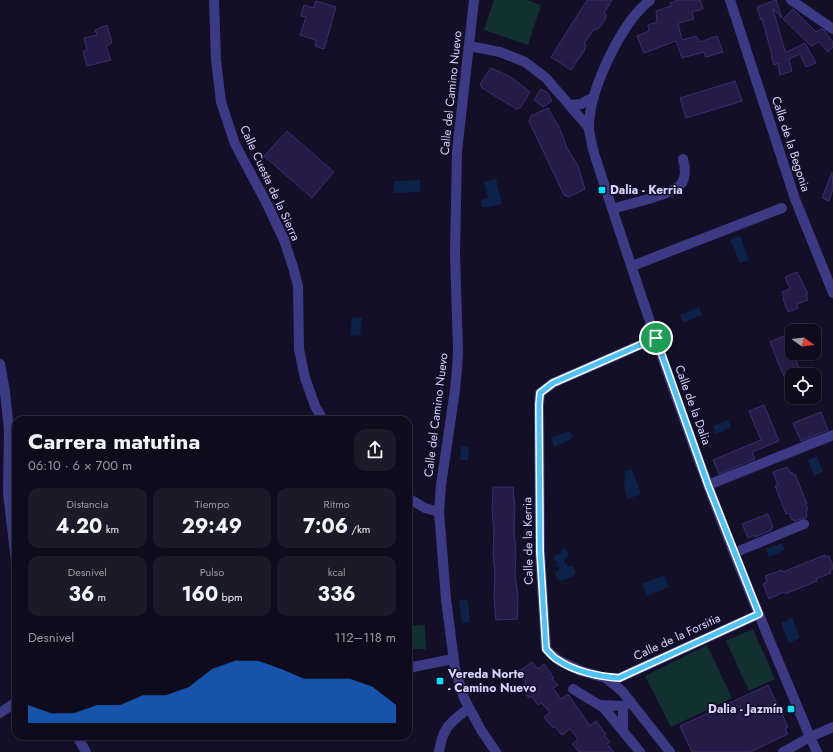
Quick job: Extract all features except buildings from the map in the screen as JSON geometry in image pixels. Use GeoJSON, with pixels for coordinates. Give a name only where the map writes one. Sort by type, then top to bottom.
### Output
{"type":"FeatureCollection","features":[{"type":"Feature","properties":{"kind":"street","name":"Calle Cuesta de la Sierra"},"geometry":{"type":"LineString","coordinates":[[214,0],[216,60],[221,102],[235,144],[266,202],[284,240],[293,267],[298,286],[298,349],[305,378],[315,406],[321,416]]}},
{"type":"Feature","properties":{"kind":"street","name":"Calle del Camino Nuevo"},"geometry":{"type":"LineString","coordinates":[[474,0],[457,152],[455,254],[458,343],[457,369],[439,508],[446,599],[453,659],[458,681],[469,708],[481,730],[496,752]]}},
{"type":"Feature","properties":{"kind":"street","name":"Calle de la Dalia"},"geometry":{"type":"LineString","coordinates":[[650,0],[628,24],[617,42],[594,97],[589,128],[594,153],[656,338],[708,485],[759,614],[810,737],[818,752]]}},
{"type":"Feature","properties":{"kind":"street","name":"Calle de la Begonia"},"geometry":{"type":"LineString","coordinates":[[730,0],[795,199],[833,293]]}},
{"type":"Feature","properties":{"kind":"street"},"geometry":{"type":"LineString","coordinates":[[791,0],[833,29]]}},
{"type":"Feature","properties":{"kind":"street"},"geometry":{"type":"LineString","coordinates":[[469,46],[500,52],[525,62],[546,78],[589,128]]}},
{"type":"Feature","properties":{"kind":"street"},"geometry":{"type":"LineString","coordinates":[[570,105],[581,104],[594,97]]}},
{"type":"Feature","properties":{"kind":"street"},"geometry":{"type":"LineString","coordinates":[[612,209],[654,197],[675,189],[682,183],[684,178],[685,164],[683,159]]}},
{"type":"Feature","properties":{"kind":"street"},"geometry":{"type":"LineString","coordinates":[[632,266],[782,208]]}},
{"type":"Feature","properties":{"kind":"street","name":"Calle de la Kerria"},"geometry":{"type":"LineString","coordinates":[[656,338],[553,383],[540,393],[540,551],[546,649],[558,660],[581,671],[606,678],[622,691],[627,704],[670,752]]}},
{"type":"Feature","properties":{"kind":"street"},"geometry":{"type":"LineString","coordinates":[[0,364],[9,430],[12,493]]}},
{"type":"Feature","properties":{"kind":"street"},"geometry":{"type":"LineString","coordinates":[[708,485],[833,435]]}},
{"type":"Feature","properties":{"kind":"street"},"geometry":{"type":"LineString","coordinates":[[412,500],[439,508]]}},
{"type":"Feature","properties":{"kind":"street"},"geometry":{"type":"LineString","coordinates":[[734,552],[804,524]]}},
{"type":"Feature","properties":{"kind":"street","name":"Calle de la Forsitia"},"geometry":{"type":"LineString","coordinates":[[606,678],[619,678],[759,614]]}},
{"type":"Feature","properties":{"kind":"street"},"geometry":{"type":"LineString","coordinates":[[412,667],[453,659]]}},
{"type":"Feature","properties":{"kind":"street"},"geometry":{"type":"LineString","coordinates":[[573,689],[604,708],[640,752]]}},
{"type":"Feature","properties":{"kind":"street"},"geometry":{"type":"LineString","coordinates":[[600,705],[627,704],[623,731]]}},
{"type":"Feature","properties":{"kind":"street"},"geometry":{"type":"LineString","coordinates":[[0,713],[12,705]]}},
{"type":"Feature","properties":{"kind":"street"},"geometry":{"type":"LineString","coordinates":[[439,752],[441,738],[449,723],[469,708]]}},
{"type":"Feature","properties":{"kind":"street"},"geometry":{"type":"LineString","coordinates":[[783,752],[810,737],[833,727]]}},
{"type":"Feature","properties":{"kind":"street"},"geometry":{"type":"LineString","coordinates":[[79,740],[86,752]]}},
{"type":"Feature","properties":{"kind":"green space"},"geometry":{"type":"Polygon","coordinates":[[[494,0],[527,0],[541,5],[528,45],[484,30],[494,0]]]}},
{"type":"Feature","properties":{"kind":"green space"},"geometry":{"type":"Polygon","coordinates":[[[425,625],[426,649],[412,649],[412,626],[425,625]]]}},
{"type":"Feature","properties":{"kind":"green space"},"geometry":{"type":"Polygon","coordinates":[[[753,629],[775,679],[749,691],[726,641],[753,629]]]}},
{"type":"Feature","properties":{"kind":"green space"},"geometry":{"type":"Polygon","coordinates":[[[707,645],[732,698],[671,727],[645,676],[707,645]]]}},
{"type":"Feature","properties":{"kind":"water"},"geometry":{"type":"Polygon","coordinates":[[[496,179],[502,204],[482,207],[481,200],[488,198],[484,182],[496,179]]]}},
{"type":"Feature","properties":{"kind":"water"},"geometry":{"type":"Polygon","coordinates":[[[420,180],[420,192],[394,193],[394,181],[420,180]]]}},
{"type":"Feature","properties":{"kind":"water"},"geometry":{"type":"Polygon","coordinates":[[[740,236],[749,260],[740,263],[730,239],[740,236]]]}},
{"type":"Feature","properties":{"kind":"water"},"geometry":{"type":"Polygon","coordinates":[[[699,307],[702,315],[683,323],[680,315],[699,307]]]}},
{"type":"Feature","properties":{"kind":"water"},"geometry":{"type":"Polygon","coordinates":[[[352,317],[362,318],[360,336],[350,335],[352,317]]]}},
{"type":"Feature","properties":{"kind":"water"},"geometry":{"type":"Polygon","coordinates":[[[728,420],[731,427],[716,434],[713,426],[728,420]]]}},
{"type":"Feature","properties":{"kind":"water"},"geometry":{"type":"Polygon","coordinates":[[[570,431],[573,438],[554,447],[551,438],[570,431]]]}},
{"type":"Feature","properties":{"kind":"water"},"geometry":{"type":"Polygon","coordinates":[[[461,446],[469,447],[468,460],[460,460],[461,446]]]}},
{"type":"Feature","properties":{"kind":"water"},"geometry":{"type":"Polygon","coordinates":[[[817,456],[823,472],[814,476],[808,460],[817,456]]]}},
{"type":"Feature","properties":{"kind":"water"},"geometry":{"type":"Polygon","coordinates":[[[632,469],[641,494],[628,499],[624,487],[625,471],[632,469]]]}},
{"type":"Feature","properties":{"kind":"water"},"geometry":{"type":"Polygon","coordinates":[[[782,543],[785,550],[769,557],[766,549],[782,543]]]}},
{"type":"Feature","properties":{"kind":"water"},"geometry":{"type":"Polygon","coordinates":[[[562,549],[568,551],[568,557],[565,559],[564,563],[567,564],[567,567],[572,565],[575,569],[575,574],[560,581],[556,577],[555,572],[559,570],[559,567],[556,565],[557,562],[554,559],[555,556],[561,553],[562,549]]]}},
{"type":"Feature","properties":{"kind":"water"},"geometry":{"type":"Polygon","coordinates":[[[664,575],[669,587],[647,596],[642,584],[664,575]]]}},
{"type":"Feature","properties":{"kind":"water"},"geometry":{"type":"Polygon","coordinates":[[[467,599],[469,622],[462,623],[459,600],[467,599]]]}},
{"type":"Feature","properties":{"kind":"water"},"geometry":{"type":"Polygon","coordinates":[[[792,618],[800,638],[789,643],[781,623],[792,618]]]}},
{"type":"Feature","properties":{"kind":"place","name":"Dalia - Kerria"},"geometry":{"type":"Point","coordinates":[602,190]}},
{"type":"Feature","properties":{"kind":"place","name":"Vereda Norte - Camino Nuevo"},"geometry":{"type":"Point","coordinates":[440,681]}},
{"type":"Feature","properties":{"kind":"place","name":"Dalia - Jazmín"},"geometry":{"type":"Point","coordinates":[791,709]}},
{"type":"Feature","properties":{"kind":"route"},"geometry":{"type":"LineString","coordinates":[[656,338],[708,485],[759,614],[619,678],[606,678],[581,671],[558,660],[546,649],[540,551],[540,393],[553,383],[656,338]]}}]}
